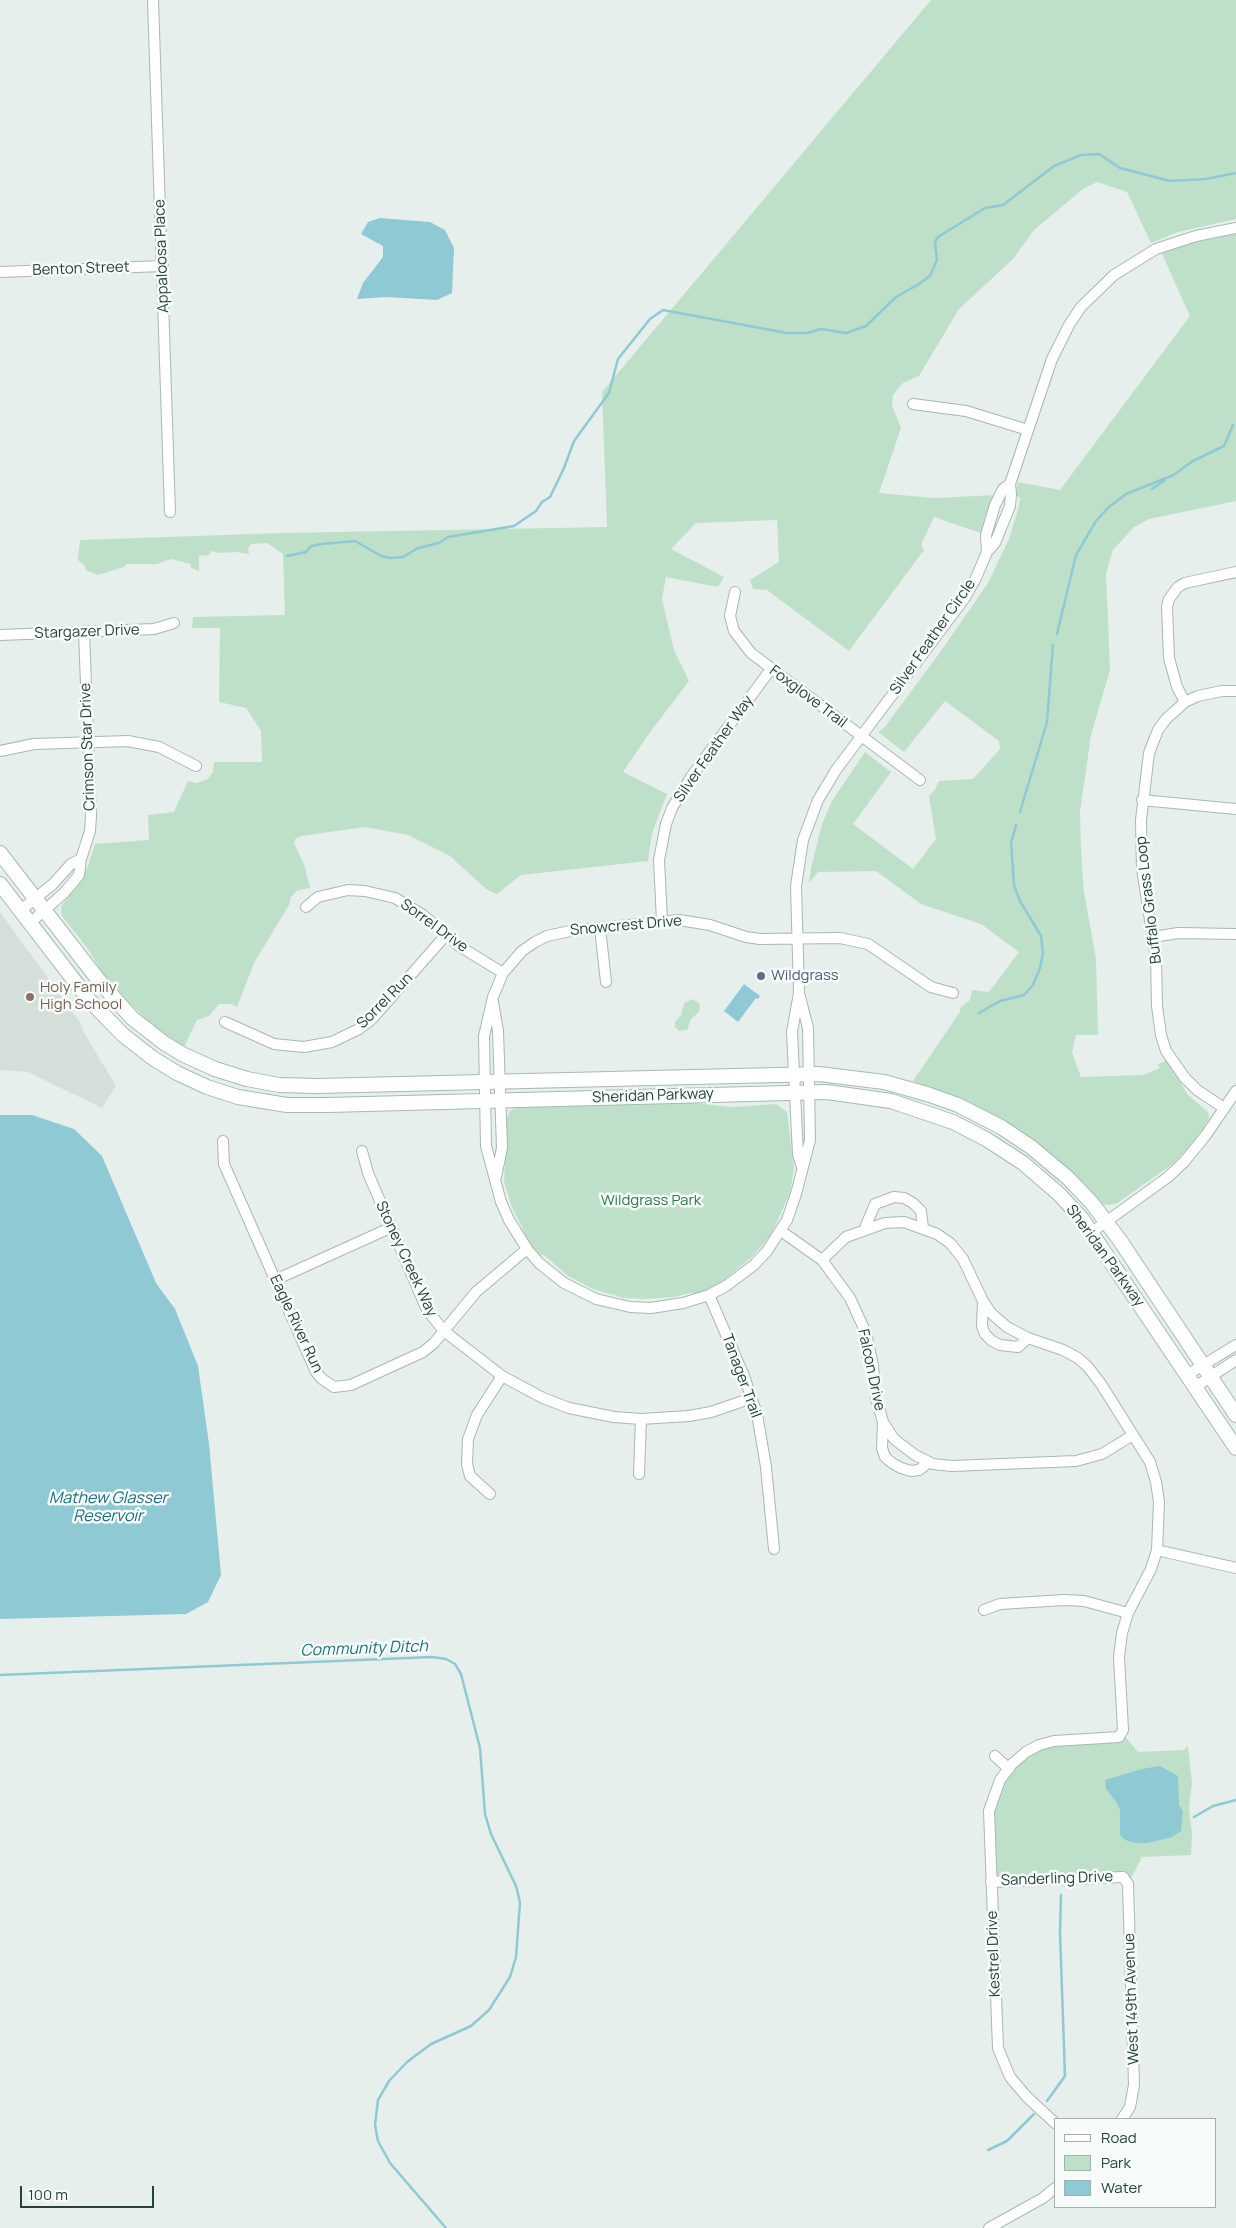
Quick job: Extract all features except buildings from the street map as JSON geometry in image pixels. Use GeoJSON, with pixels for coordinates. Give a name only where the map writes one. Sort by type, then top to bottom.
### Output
{"type":"FeatureCollection","features":[{"type":"Feature","properties":{"kind":"main road","name":"Sheridan Parkway"},"geometry":{"type":"LineString","coordinates":[[0,852],[110,994],[132,1018],[164,1043],[184,1055],[215,1069],[261,1082],[296,1086],[801,1074],[884,1082],[943,1099],[981,1116],[1014,1135],[1044,1156],[1080,1190],[1106,1222],[1236,1415]]}},
{"type":"Feature","properties":{"kind":"main road","name":"Sheridan Parkway"},"geometry":{"type":"LineString","coordinates":[[0,884],[96,1008],[118,1030],[154,1059],[177,1073],[207,1087],[238,1097],[287,1105],[802,1092],[858,1095],[891,1101],[938,1116],[972,1131],[1010,1154],[1036,1173],[1060,1195],[1092,1232],[1236,1448]]}},
{"type":"Feature","properties":{"kind":"street","name":"Appaloosa Place"},"geometry":{"type":"LineString","coordinates":[[153,0],[170,512]]}},
{"type":"Feature","properties":{"kind":"street","name":"Silver Feather Circle"},"geometry":{"type":"LineString","coordinates":[[801,1074],[792,1032],[799,993],[796,886],[798,861],[809,820],[828,782],[964,599],[975,580],[987,552],[996,543],[1010,506],[1010,484],[1059,343],[1082,307],[1114,275],[1156,249],[1196,236],[1236,228]]}},
{"type":"Feature","properties":{"kind":"street","name":"Benton Street"},"geometry":{"type":"LineString","coordinates":[[0,272],[163,266]]}},
{"type":"Feature","properties":{"kind":"street"},"geometry":{"type":"LineString","coordinates":[[913,404],[966,411],[1028,430]]}},
{"type":"Feature","properties":{"kind":"street"},"geometry":{"type":"LineString","coordinates":[[1186,702],[1177,687],[1169,658],[1167,607],[1174,584],[1236,572]]}},
{"type":"Feature","properties":{"kind":"street","name":"Foxglove Trail"},"geometry":{"type":"LineString","coordinates":[[735,592],[730,616],[734,631],[751,654],[920,780]]}},
{"type":"Feature","properties":{"kind":"street","name":"Stargazer Drive"},"geometry":{"type":"LineString","coordinates":[[0,635],[154,629],[174,623]]}},
{"type":"Feature","properties":{"kind":"street","name":"Crimson Star Drive"},"geometry":{"type":"LineString","coordinates":[[30,923],[64,894],[79,875],[81,860],[90,831],[84,632]]}},
{"type":"Feature","properties":{"kind":"street","name":"Silver Feather Way"},"geometry":{"type":"LineString","coordinates":[[662,921],[659,860],[666,824],[672,808],[691,777],[771,669]]}},
{"type":"Feature","properties":{"kind":"street","name":"Buffalo Grass Loop"},"geometry":{"type":"LineString","coordinates":[[1224,1108],[1197,1090],[1185,1078],[1166,1051],[1158,1021],[1158,980],[1140,844],[1142,800],[1152,741],[1166,719],[1186,702],[1210,692],[1236,691]]}},
{"type":"Feature","properties":{"kind":"street"},"geometry":{"type":"LineString","coordinates":[[0,751],[23,745],[143,742],[166,750],[196,766]]}},
{"type":"Feature","properties":{"kind":"street"},"geometry":{"type":"LineString","coordinates":[[1142,800],[1236,809]]}},
{"type":"Feature","properties":{"kind":"street"},"geometry":{"type":"LineString","coordinates":[[20,910],[36,898],[71,864],[81,860]]}},
{"type":"Feature","properties":{"kind":"street","name":"Sorrel Drive"},"geometry":{"type":"LineString","coordinates":[[306,907],[318,897],[332,893],[365,891],[381,894],[410,906],[459,946],[503,973]]}},
{"type":"Feature","properties":{"kind":"street","name":"Snowcrest Drive"},"geometry":{"type":"LineString","coordinates":[[802,1092],[798,1155],[802,1167],[796,1194],[781,1230],[766,1252],[754,1265],[726,1286],[709,1295],[667,1306],[630,1307],[611,1303],[581,1292],[564,1283],[539,1263],[527,1249],[508,1220],[501,1202],[486,1146],[484,1036],[493,997],[503,973],[522,951],[535,942],[559,933],[662,921],[694,921],[760,939],[840,938],[868,944],[931,987],[953,992]]}},
{"type":"Feature","properties":{"kind":"street"},"geometry":{"type":"LineString","coordinates":[[600,928],[606,982]]}},
{"type":"Feature","properties":{"kind":"street"},"geometry":{"type":"LineString","coordinates":[[1153,937],[1178,933],[1236,934]]}},
{"type":"Feature","properties":{"kind":"street","name":"Sorrel Run"},"geometry":{"type":"LineString","coordinates":[[225,1022],[274,1044],[304,1047],[332,1042],[359,1029],[372,1019],[446,935]]}},
{"type":"Feature","properties":{"kind":"street","name":"Silver Feather Circle"},"geometry":{"type":"LineString","coordinates":[[799,993],[808,1028],[801,1074]]}},
{"type":"Feature","properties":{"kind":"street"},"geometry":{"type":"LineString","coordinates":[[493,997],[498,1031],[502,1148],[496,1178]]}},
{"type":"Feature","properties":{"kind":"street"},"geometry":{"type":"LineString","coordinates":[[801,1074],[802,1092]]}},
{"type":"Feature","properties":{"kind":"street"},"geometry":{"type":"LineString","coordinates":[[1092,1232],[1168,1177],[1184,1162],[1236,1091]]}},
{"type":"Feature","properties":{"kind":"street","name":"Eagle River Run"},"geometry":{"type":"LineString","coordinates":[[223,1140],[224,1164],[316,1372],[322,1379],[334,1387],[351,1385],[412,1358],[434,1343],[476,1292],[527,1249]]}},
{"type":"Feature","properties":{"kind":"street","name":"Stoney Creek Way"},"geometry":{"type":"LineString","coordinates":[[362,1151],[368,1173],[390,1228],[427,1310],[444,1331],[502,1376],[543,1398],[569,1408],[606,1416],[641,1420],[712,1412],[752,1398]]}},
{"type":"Feature","properties":{"kind":"street"},"geometry":{"type":"LineString","coordinates":[[865,1228],[875,1204],[894,1197],[904,1198],[921,1211],[923,1228]]}},
{"type":"Feature","properties":{"kind":"street"},"geometry":{"type":"LineString","coordinates":[[822,1260],[846,1237],[865,1228],[885,1223],[904,1222],[923,1228],[950,1243],[963,1258],[983,1301],[982,1326],[985,1334],[992,1341],[1000,1345],[1018,1347],[1028,1338]]}},
{"type":"Feature","properties":{"kind":"street"},"geometry":{"type":"LineString","coordinates":[[275,1280],[390,1228]]}},
{"type":"Feature","properties":{"kind":"street","name":"Falcon Drive"},"geometry":{"type":"LineString","coordinates":[[781,1230],[822,1260],[850,1298],[866,1333],[873,1365],[876,1398],[882,1422],[882,1448],[885,1457],[901,1468],[911,1470],[918,1470],[929,1462]]}},
{"type":"Feature","properties":{"kind":"street","name":"Tanager Trail"},"geometry":{"type":"LineString","coordinates":[[709,1295],[752,1398],[763,1440],[774,1549]]}},
{"type":"Feature","properties":{"kind":"street","name":"Kestrel Drive"},"geometry":{"type":"LineString","coordinates":[[983,1301],[991,1313],[1007,1326],[1028,1338],[1063,1350],[1088,1366],[1150,1462],[1159,1502],[1157,1550],[1151,1569],[1128,1613],[1122,1634],[1119,1658],[1123,1730],[1118,1738],[1054,1740],[1026,1752],[1000,1780],[989,1811],[998,2048],[1010,2077],[1027,2097],[1054,2122]]}},
{"type":"Feature","properties":{"kind":"street"},"geometry":{"type":"LineString","coordinates":[[1187,1375],[1236,1345]]}},
{"type":"Feature","properties":{"kind":"street"},"geometry":{"type":"LineString","coordinates":[[1196,1387],[1236,1360]]}},
{"type":"Feature","properties":{"kind":"street"},"geometry":{"type":"LineString","coordinates":[[490,1494],[470,1476],[467,1464],[468,1439],[477,1415],[502,1376]]}},
{"type":"Feature","properties":{"kind":"street"},"geometry":{"type":"LineString","coordinates":[[639,1474],[641,1420]]}},
{"type":"Feature","properties":{"kind":"street","name":"Falcon Drive"},"geometry":{"type":"LineString","coordinates":[[882,1422],[894,1439],[915,1455],[929,1462],[952,1466],[1076,1461],[1102,1454],[1133,1435]]}},
{"type":"Feature","properties":{"kind":"street"},"geometry":{"type":"LineString","coordinates":[[1157,1550],[1236,1568]]}},
{"type":"Feature","properties":{"kind":"street"},"geometry":{"type":"LineString","coordinates":[[1225,1565],[1236,1561]]}},
{"type":"Feature","properties":{"kind":"street"},"geometry":{"type":"LineString","coordinates":[[984,1610],[1000,1604],[1064,1600],[1084,1601],[1128,1613]]}},
{"type":"Feature","properties":{"kind":"street"},"geometry":{"type":"LineString","coordinates":[[995,1756],[1009,1769]]}},
{"type":"Feature","properties":{"kind":"street","name":"Sanderling Drive"},"geometry":{"type":"LineString","coordinates":[[991,1882],[1123,1877]]}},
{"type":"Feature","properties":{"kind":"street","name":"West 149th Avenue"},"geometry":{"type":"LineString","coordinates":[[1123,1877],[1128,1884],[1134,2085],[1130,2107],[1123,2118]]}},
{"type":"Feature","properties":{"kind":"street"},"geometry":{"type":"LineString","coordinates":[[989,2228],[1043,2198],[1054,2189]]}},
{"type":"Feature","properties":{"kind":"shaded area","name":"Holy Family High School"},"geometry":{"type":"Polygon","coordinates":[[[0,912],[80,1022],[83,1031],[116,1086],[102,1108],[28,1072],[0,1070],[0,912]]]}},
{"type":"Feature","properties":{"kind":"green space"},"geometry":{"type":"Polygon","coordinates":[[[931,0],[1236,0],[1236,219],[1178,232],[1151,243],[1127,192],[1097,182],[1083,189],[1034,230],[1013,259],[959,309],[919,376],[903,383],[893,395],[892,406],[901,428],[879,493],[933,498],[997,495],[983,534],[934,517],[921,545],[924,550],[849,651],[767,590],[753,589],[750,580],[779,562],[777,520],[696,523],[671,549],[724,577],[718,587],[666,577],[662,599],[674,650],[689,681],[623,772],[667,794],[652,833],[648,861],[521,875],[497,894],[486,889],[450,856],[408,835],[365,827],[301,836],[295,839],[294,843],[304,864],[310,888],[298,890],[291,897],[289,905],[254,963],[237,1007],[231,1004],[219,1004],[209,1016],[197,1020],[184,1047],[151,1024],[109,984],[88,949],[62,916],[61,907],[87,869],[95,844],[149,840],[148,815],[174,812],[188,781],[197,783],[208,779],[213,772],[214,762],[262,762],[261,731],[246,708],[219,702],[220,628],[192,628],[193,617],[285,615],[283,554],[267,543],[251,544],[248,548],[249,554],[212,551],[209,555],[199,556],[199,571],[191,568],[191,564],[171,559],[157,564],[127,564],[124,567],[98,575],[87,571],[78,560],[80,540],[282,533],[607,527],[602,392],[931,0]]]}},
{"type":"Feature","properties":{"kind":"green space"},"geometry":{"type":"Polygon","coordinates":[[[1236,232],[1236,501],[1149,519],[1134,527],[1113,550],[1106,574],[1110,670],[1091,735],[1080,812],[1084,892],[1096,959],[1098,1035],[1076,1035],[1072,1053],[1081,1077],[1143,1075],[1160,1068],[1158,1064],[1167,1060],[1188,1095],[1208,1112],[1209,1119],[1195,1141],[1174,1163],[1116,1204],[1105,1205],[1062,1163],[1018,1129],[974,1105],[913,1081],[960,1012],[960,1008],[970,1000],[972,990],[989,992],[1019,952],[981,924],[921,904],[876,871],[818,872],[809,883],[811,868],[822,824],[832,801],[865,752],[891,772],[853,824],[913,869],[936,839],[929,796],[939,781],[973,779],[1000,749],[999,741],[945,701],[904,752],[878,732],[884,728],[941,651],[988,583],[1009,539],[1018,510],[1020,498],[1015,495],[1018,482],[1060,490],[1190,316],[1161,252],[1180,245],[1236,232]]]}},
{"type":"Feature","properties":{"kind":"green space"},"geometry":{"type":"Polygon","coordinates":[[[693,999],[700,1004],[699,1012],[691,1019],[687,1030],[679,1031],[675,1027],[675,1022],[681,1015],[684,1003],[693,999]]]}},
{"type":"Feature","properties":{"kind":"green space","name":"Wildgrass Park"},"geometry":{"type":"Polygon","coordinates":[[[685,1102],[732,1107],[776,1104],[787,1112],[794,1169],[790,1193],[771,1235],[752,1257],[719,1284],[697,1294],[690,1293],[674,1297],[645,1299],[624,1298],[593,1289],[568,1276],[544,1255],[540,1255],[523,1235],[524,1231],[511,1205],[504,1181],[507,1118],[510,1111],[518,1107],[685,1102]]]}},
{"type":"Feature","properties":{"kind":"green space"},"geometry":{"type":"Polygon","coordinates":[[[1121,1732],[1138,1752],[1184,1750],[1188,1746],[1192,1783],[1189,1808],[1192,1833],[1191,1855],[1142,1857],[1128,1884],[1123,1877],[991,1882],[994,1795],[1000,1780],[1039,1745],[1121,1732]]]}},
{"type":"Feature","properties":{"kind":"water"},"geometry":{"type":"Polygon","coordinates":[[[380,218],[430,222],[445,230],[454,248],[452,293],[437,300],[386,297],[357,299],[363,283],[383,257],[383,246],[361,234],[368,222],[380,218]]]}},
{"type":"Feature","properties":{"kind":"water"},"geometry":{"type":"Polygon","coordinates":[[[744,984],[760,996],[758,999],[756,998],[738,1022],[724,1011],[744,984]]]}},
{"type":"Feature","properties":{"kind":"water","name":"Mathew Glasser Reservoir"},"geometry":{"type":"Polygon","coordinates":[[[0,1115],[32,1115],[74,1129],[102,1156],[156,1283],[175,1309],[198,1366],[209,1444],[221,1575],[208,1602],[186,1614],[0,1619],[0,1115]]]}},
{"type":"Feature","properties":{"kind":"water"},"geometry":{"type":"Polygon","coordinates":[[[1160,1766],[1178,1776],[1179,1805],[1183,1811],[1181,1831],[1172,1837],[1148,1843],[1136,1843],[1125,1840],[1120,1835],[1120,1810],[1106,1789],[1105,1780],[1142,1769],[1160,1766]]]}},
{"type":"Feature","properties":{"kind":"waterway"},"geometry":{"type":"LineString","coordinates":[[287,556],[306,552],[311,546],[355,541],[381,556],[391,558],[403,557],[418,548],[439,543],[448,537],[514,526],[536,511],[542,502],[550,497],[574,441],[609,393],[618,359],[650,319],[663,310],[787,333],[807,333],[821,329],[846,333],[866,326],[896,297],[930,276],[937,260],[935,242],[938,237],[985,208],[1003,205],[1054,166],[1081,155],[1099,154],[1120,168],[1170,181],[1206,179],[1236,173]]}},
{"type":"Feature","properties":{"kind":"waterway"},"geometry":{"type":"LineString","coordinates":[[1172,476],[1193,461],[1224,446],[1233,425]]}},
{"type":"Feature","properties":{"kind":"waterway"},"geometry":{"type":"LineString","coordinates":[[1057,634],[1076,555],[1096,521],[1109,507],[1126,494],[1171,476]]}},
{"type":"Feature","properties":{"kind":"waterway"},"geometry":{"type":"LineString","coordinates":[[1152,489],[1165,480]]}},
{"type":"Feature","properties":{"kind":"waterway"},"geometry":{"type":"LineString","coordinates":[[1020,812],[1047,722],[1053,645]]}},
{"type":"Feature","properties":{"kind":"waterway"},"geometry":{"type":"LineString","coordinates":[[979,1013],[1000,1001],[1024,995],[1033,985],[1040,968],[1043,953],[1041,936],[1020,901],[1014,885],[1011,843],[1016,825]]}},
{"type":"Feature","properties":{"kind":"waterway","name":"Community Ditch"},"geometry":{"type":"LineString","coordinates":[[0,1675],[432,1657],[446,1659],[455,1664],[461,1674],[480,1748],[485,1814],[491,1834],[516,1886],[520,1902],[516,1957],[510,1977],[489,2010],[471,2026],[431,2044],[407,2062],[389,2081],[378,2100],[375,2125],[378,2141],[390,2163],[446,2228]]}},
{"type":"Feature","properties":{"kind":"waterway"},"geometry":{"type":"LineString","coordinates":[[1194,1817],[1213,1806],[1236,1800]]}},
{"type":"Feature","properties":{"kind":"waterway"},"geometry":{"type":"LineString","coordinates":[[1047,2101],[1065,2076],[1060,1933],[1061,1895]]}},
{"type":"Feature","properties":{"kind":"waterway"},"geometry":{"type":"LineString","coordinates":[[988,2150],[1007,2141],[1034,2114]]}},
{"type":"Feature","properties":{"kind":"place","name":"Wildgrass"},"geometry":{"type":"Point","coordinates":[761,976]}},
{"type":"Feature","properties":{"kind":"place","name":"Holy Family High School"},"geometry":{"type":"Point","coordinates":[30,997]}}]}
